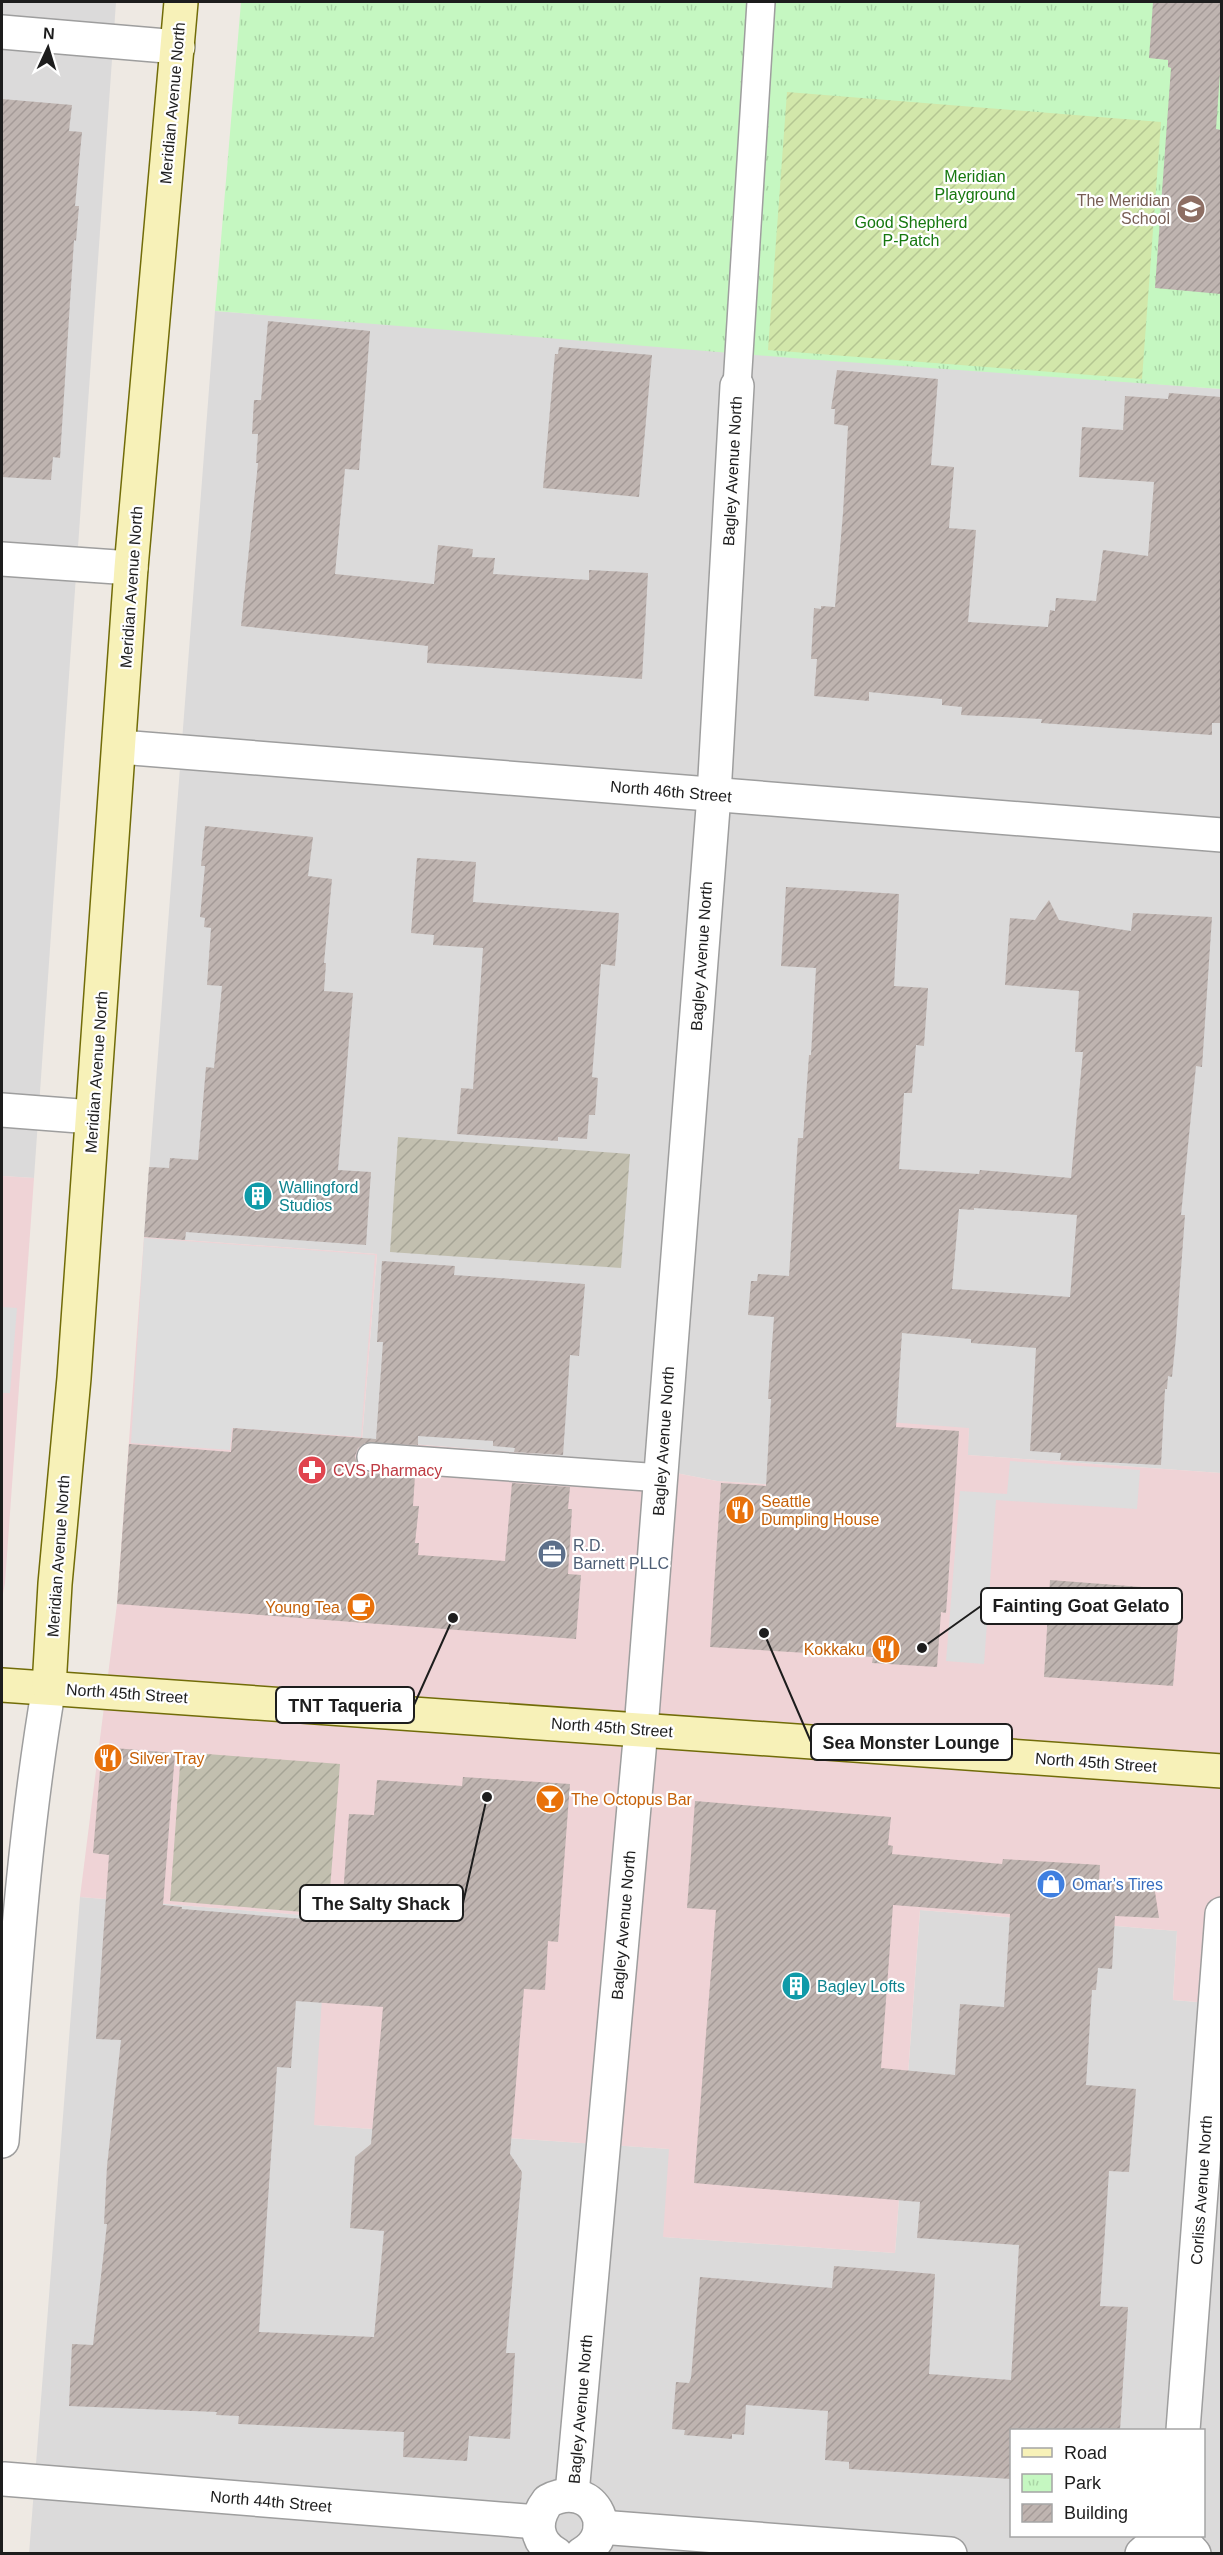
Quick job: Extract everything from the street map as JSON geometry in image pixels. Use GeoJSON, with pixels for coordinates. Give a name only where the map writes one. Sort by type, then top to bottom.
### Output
{"type":"FeatureCollection","features":[{"type":"Feature","properties":{"kind":"street","name":"Meridian Avenue North"},"geometry":{"type":"LineString","coordinates":[[2,2141],[19,1931],[41,1736],[49,1687],[54,1584],[74,1378],[131,568],[181,2]]}},
{"type":"Feature","properties":{"kind":"street"},"geometry":{"type":"LineString","coordinates":[[2,33],[178,47]]}},
{"type":"Feature","properties":{"kind":"street","name":"Bagley Avenue North"},"geometry":{"type":"LineString","coordinates":[[572,2494],[641,1730],[714,795],[737,386]]}},
{"type":"Feature","properties":{"kind":"street"},"geometry":{"type":"LineString","coordinates":[[2,559],[131,568]]}},
{"type":"Feature","properties":{"kind":"street","name":"North 46th Street"},"geometry":{"type":"LineString","coordinates":[[120,747],[1221,835]]}},
{"type":"Feature","properties":{"kind":"street"},"geometry":{"type":"LineString","coordinates":[[2,1110],[92,1117]]}},
{"type":"Feature","properties":{"kind":"street","name":"North 45th Street"},"geometry":{"type":"LineString","coordinates":[[2,1685],[1221,1772]]}},
{"type":"Feature","properties":{"kind":"street","name":"Corliss Avenue North"},"geometry":{"type":"LineString","coordinates":[[1183,2429],[1221,1914]]}},
{"type":"Feature","properties":{"kind":"street","name":"North 44th Street"},"geometry":{"type":"LineString","coordinates":[[2,2476],[537,2522]]}},
{"type":"Feature","properties":{"kind":"street"},"geometry":{"type":"LineString","coordinates":[[556,2553],[548,2549],[541,2541],[537,2522],[548,2501],[557,2496],[572,2494],[586,2498],[598,2513],[600,2527],[595,2542],[582,2553]]}},
{"type":"Feature","properties":{"kind":"street"},"geometry":{"type":"LineString","coordinates":[[600,2527],[950,2553]]}},
{"type":"Feature","properties":{"kind":"street"},"geometry":{"type":"LineString","coordinates":[[1142,2553],[1159,2541],[1181,2543]]}},
{"type":"Feature","properties":{"kind":"lane"},"geometry":{"type":"LineString","coordinates":[[737,386],[761,2]]}},
{"type":"Feature","properties":{"kind":"lane"},"geometry":{"type":"LineString","coordinates":[[371,1456],[660,1478]]}},
{"type":"Feature","properties":{"kind":"shaded area"},"geometry":{"type":"Polygon","coordinates":[[[2,2],[116,2],[34,1178],[2,1176],[2,2]]]}},
{"type":"Feature","properties":{"kind":"shaded area"},"geometry":{"type":"Polygon","coordinates":[[[215,311],[1221,389],[1221,1473],[967,1455],[969,1428],[883,1492],[717,1481],[609,1460],[362,1440],[377,1254],[144,1237],[215,311]]]}},
{"type":"Feature","properties":{"kind":"shaded area"},"geometry":{"type":"Polygon","coordinates":[[[398,1137],[630,1154],[621,1268],[390,1252],[398,1137]]]}},
{"type":"Feature","properties":{"kind":"shaded area"},"geometry":{"type":"Polygon","coordinates":[[[2,1176],[34,1178],[2,1599],[2,1176]]]}},
{"type":"Feature","properties":{"kind":"shaded area"},"geometry":{"type":"Polygon","coordinates":[[[144,1237],[377,1254],[362,1440],[609,1460],[717,1481],[882,1492],[888,1422],[969,1428],[968,1455],[1221,1473],[1221,2004],[1173,2000],[1177,1931],[920,1910],[895,2253],[663,2237],[669,2149],[314,2125],[327,1917],[80,1897],[117,1604],[144,1237]]]}},
{"type":"Feature","properties":{"kind":"shaded area"},"geometry":{"type":"Polygon","coordinates":[[[144,1238],[375,1255],[361,1437],[232,1428],[230,1450],[131,1443],[144,1238]]]}},
{"type":"Feature","properties":{"kind":"shaded area"},"geometry":{"type":"Polygon","coordinates":[[[2,1307],[17,1308],[10,1393],[2,1393],[2,1307]]]}},
{"type":"Feature","properties":{"kind":"shaded area"},"geometry":{"type":"Polygon","coordinates":[[[1010,1461],[1140,1470],[1137,1509],[996,1500],[984,1664],[946,1661],[960,1491],[1007,1494],[1010,1461]]]}},
{"type":"Feature","properties":{"kind":"shaded area"},"geometry":{"type":"Polygon","coordinates":[[[181,1752],[340,1764],[328,1914],[170,1901],[181,1752]]]}},
{"type":"Feature","properties":{"kind":"shaded area"},"geometry":{"type":"Polygon","coordinates":[[[80,1897],[328,1917],[315,2125],[670,2149],[664,2237],[895,2253],[920,1910],[1177,1931],[1173,2000],[1221,2004],[1221,2553],[29,2554],[80,1897]]]}},
{"type":"Feature","properties":{"kind":"green space","name":"Meridian Playground"},"geometry":{"type":"Polygon","coordinates":[[[241,2],[1221,2],[1221,389],[805,359],[215,311],[241,2]]]}},
{"type":"Feature","properties":{"kind":"green space","name":"Good Shepherd P-Patch"},"geometry":{"type":"Polygon","coordinates":[[[787,92],[1161,122],[1142,379],[768,350],[787,92]]]}},
{"type":"Feature","properties":{"kind":"building"},"geometry":{"type":"Polygon","coordinates":[[[1153,2],[1221,2],[1221,59],[1216,129],[1221,130],[1221,294],[1155,288],[1171,68],[1168,67],[1168,60],[1149,58],[1153,2]]]}},
{"type":"Feature","properties":{"kind":"building"},"geometry":{"type":"Polygon","coordinates":[[[2,99],[72,105],[69,131],[82,132],[75,206],[79,206],[76,241],[74,240],[60,458],[53,457],[51,480],[2,477],[2,99]]]}},
{"type":"Feature","properties":{"kind":"building"},"geometry":{"type":"Polygon","coordinates":[[[268,321],[370,331],[359,470],[345,469],[335,574],[434,584],[438,545],[473,549],[472,557],[495,558],[493,574],[589,580],[589,570],[648,573],[642,679],[427,663],[428,646],[241,626],[258,463],[256,463],[258,434],[252,434],[254,400],[261,400],[268,321]]]}},
{"type":"Feature","properties":{"kind":"building"},"geometry":{"type":"Polygon","coordinates":[[[559,347],[652,355],[639,497],[543,488],[555,354],[558,354],[559,347]]]}},
{"type":"Feature","properties":{"kind":"building"},"geometry":{"type":"Polygon","coordinates":[[[837,370],[938,379],[931,465],[954,467],[949,528],[976,530],[968,622],[1048,627],[1050,610],[1055,611],[1056,598],[1096,601],[1103,550],[1148,556],[1154,482],[1079,477],[1082,427],[1123,430],[1125,396],[1168,399],[1169,393],[1221,397],[1221,723],[1212,723],[1212,735],[1041,723],[1042,719],[961,715],[962,707],[942,705],[942,699],[869,692],[869,701],[814,696],[817,659],[811,659],[814,608],[835,607],[843,513],[848,426],[834,424],[835,409],[831,409],[837,370]]]}},
{"type":"Feature","properties":{"kind":"building"},"geometry":{"type":"Polygon","coordinates":[[[205,826],[313,837],[308,876],[332,879],[324,963],[326,963],[324,991],[353,993],[338,1170],[371,1172],[366,1245],[186,1232],[185,1240],[144,1237],[149,1167],[169,1168],[170,1158],[198,1160],[206,1067],[214,1068],[222,986],[207,985],[211,928],[204,927],[205,918],[200,917],[205,866],[201,866],[205,826]]]}},
{"type":"Feature","properties":{"kind":"building"},"geometry":{"type":"Polygon","coordinates":[[[417,858],[476,862],[473,902],[619,913],[615,966],[601,964],[592,1077],[598,1078],[595,1115],[589,1115],[587,1139],[558,1137],[558,1141],[457,1134],[461,1088],[473,1089],[483,948],[433,945],[434,935],[411,933],[417,858]]]}},
{"type":"Feature","properties":{"kind":"building"},"geometry":{"type":"Polygon","coordinates":[[[786,887],[899,894],[894,986],[928,988],[924,1046],[916,1045],[912,1093],[904,1093],[899,1169],[979,1174],[980,1170],[1071,1178],[1083,1052],[1075,1052],[1079,991],[1005,985],[1010,918],[1035,920],[1049,900],[1059,920],[1131,931],[1133,913],[1212,917],[1202,1067],[1196,1066],[1181,1215],[1185,1215],[1176,1337],[1172,1377],[1168,1376],[1167,1389],[1165,1389],[1161,1465],[1060,1460],[1061,1453],[1030,1451],[1036,1348],[971,1343],[971,1339],[902,1333],[896,1427],[959,1431],[946,1613],[941,1612],[937,1667],[872,1663],[873,1657],[710,1647],[721,1483],[766,1486],[771,1399],[768,1399],[774,1317],[748,1315],[751,1281],[757,1281],[758,1274],[789,1276],[798,1138],[803,1138],[816,968],[781,966],[786,887]],[[959,1209],[952,1289],[1070,1297],[1077,1215],[959,1209]]]}},
{"type":"Feature","properties":{"kind":"building"},"geometry":{"type":"Polygon","coordinates":[[[382,1261],[455,1266],[454,1275],[585,1284],[579,1356],[570,1355],[563,1455],[514,1452],[515,1448],[493,1446],[493,1441],[418,1436],[418,1445],[365,1443],[358,1448],[355,1456],[357,1464],[369,1473],[415,1476],[413,1506],[419,1506],[415,1543],[419,1543],[418,1555],[505,1561],[512,1483],[570,1487],[568,1509],[572,1509],[568,1574],[581,1575],[576,1639],[117,1604],[129,1444],[231,1452],[233,1428],[376,1439],[383,1342],[377,1342],[382,1261]]]}},
{"type":"Feature","properties":{"kind":"building"},"geometry":{"type":"Polygon","coordinates":[[[1050,1580],[1181,1590],[1173,1686],[1044,1677],[1050,1580]]]}},
{"type":"Feature","properties":{"kind":"building"},"geometry":{"type":"Polygon","coordinates":[[[102,1747],[175,1753],[163,1905],[182,1907],[182,1909],[341,1922],[349,1814],[374,1815],[377,1780],[462,1786],[463,1777],[570,1784],[558,1942],[548,1941],[545,1990],[524,1989],[510,2154],[522,2172],[506,2353],[515,2353],[510,2439],[469,2436],[467,2461],[403,2457],[404,2432],[238,2424],[239,2416],[216,2415],[217,2412],[69,2406],[72,2344],[93,2345],[107,2224],[104,2224],[107,2166],[121,2040],[96,2039],[109,1855],[93,1853],[102,1747]],[[296,2001],[291,2068],[277,2067],[259,2332],[374,2337],[384,2231],[350,2228],[355,2157],[371,2144],[383,2007],[296,2001]]]}},
{"type":"Feature","properties":{"kind":"building"},"geometry":{"type":"Polygon","coordinates":[[[695,1801],[891,1817],[888,1845],[893,1846],[892,1854],[1002,1864],[1003,1859],[1100,1865],[1099,1880],[1146,1883],[1155,1892],[1159,1918],[1115,1916],[1112,1969],[1098,1968],[1096,1990],[1092,1990],[1086,2085],[1136,2089],[1129,2172],[1109,2171],[1100,2306],[1128,2307],[1120,2429],[1010,2429],[1010,2479],[849,2469],[849,2462],[825,2460],[828,2411],[746,2405],[744,2435],[732,2434],[732,2439],[684,2435],[685,2430],[672,2429],[676,2382],[689,2383],[691,2378],[700,2277],[832,2288],[834,2266],[935,2274],[929,2374],[1011,2380],[1019,2245],[917,2238],[920,2202],[694,2183],[716,1910],[687,1908],[695,1801]],[[893,1905],[881,2068],[955,2075],[960,2004],[1004,2007],[1010,1914],[893,1905]]]}},
{"type":"Feature","properties":{"kind":"place","name":"The Meridian School"},"geometry":{"type":"Point","coordinates":[1191,209]}},
{"type":"Feature","properties":{"kind":"place","name":"Wallingford Studios"},"geometry":{"type":"Point","coordinates":[258,1196]}},
{"type":"Feature","properties":{"kind":"place","name":"CVS Pharmacy"},"geometry":{"type":"Point","coordinates":[312,1470]}},
{"type":"Feature","properties":{"kind":"place","name":"Seattle Dumpling House"},"geometry":{"type":"Point","coordinates":[740,1510]}},
{"type":"Feature","properties":{"kind":"place","name":"R.D. Barnett PLLC"},"geometry":{"type":"Point","coordinates":[552,1554]}},
{"type":"Feature","properties":{"kind":"place","name":"Young Tea"},"geometry":{"type":"Point","coordinates":[361,1607]}},
{"type":"Feature","properties":{"kind":"place","name":"TNT Taqueria"},"geometry":{"type":"Point","coordinates":[453,1618]}},
{"type":"Feature","properties":{"kind":"place","name":"Sea Monster Lounge"},"geometry":{"type":"Point","coordinates":[764,1633]}},
{"type":"Feature","properties":{"kind":"place","name":"Fainting Goat Gelato"},"geometry":{"type":"Point","coordinates":[922,1648]}},
{"type":"Feature","properties":{"kind":"place","name":"Kokkaku"},"geometry":{"type":"Point","coordinates":[886,1649]}},
{"type":"Feature","properties":{"kind":"place","name":"Silver Tray"},"geometry":{"type":"Point","coordinates":[108,1758]}},
{"type":"Feature","properties":{"kind":"place","name":"The Salty Shack"},"geometry":{"type":"Point","coordinates":[487,1797]}},
{"type":"Feature","properties":{"kind":"place","name":"The Octopus Bar"},"geometry":{"type":"Point","coordinates":[550,1799]}},
{"type":"Feature","properties":{"kind":"place","name":"Omar’s Tires"},"geometry":{"type":"Point","coordinates":[1051,1884]}},
{"type":"Feature","properties":{"kind":"place","name":"Bagley Lofts"},"geometry":{"type":"Point","coordinates":[796,1986]}}]}
